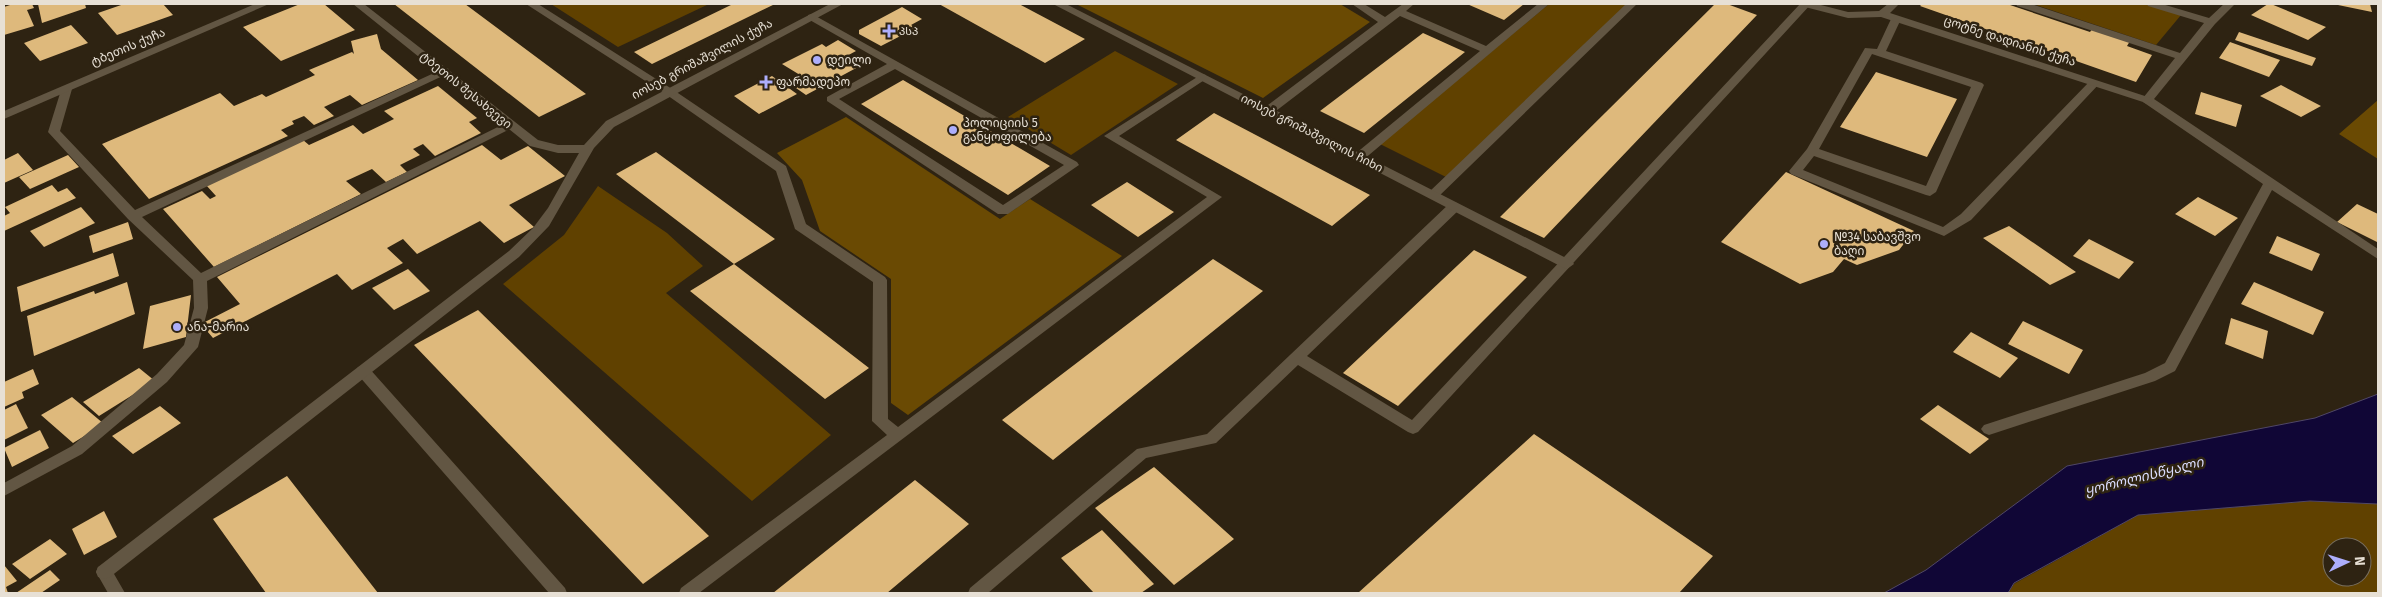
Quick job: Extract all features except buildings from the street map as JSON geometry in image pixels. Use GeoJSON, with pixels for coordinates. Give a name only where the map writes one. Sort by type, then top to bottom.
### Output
{"type":"FeatureCollection","features":[{"type":"Feature","properties":{"kind":"street","name":"ტბეთის ქუჩა"},"geometry":{"type":"LineString","coordinates":[[4,115],[264,4]]}},
{"type":"Feature","properties":{"kind":"street","name":"ტბეთის შესახვევი"},"geometry":{"type":"LineString","coordinates":[[358,4],[510,126],[534,142],[558,149],[586,149]]}},
{"type":"Feature","properties":{"kind":"street"},"geometry":{"type":"LineString","coordinates":[[531,4],[668,91],[782,169],[800,226],[880,280],[880,421],[898,436]]}},
{"type":"Feature","properties":{"kind":"street","name":"იოსებ გრიშაშვილის ქუჩა"},"geometry":{"type":"LineString","coordinates":[[117,593],[104,572],[514,254],[544,223],[595,135],[610,124],[668,91],[838,4]]}},
{"type":"Feature","properties":{"kind":"street","name":"იოსებ გრიშაშვილის ჩიხი"},"geometry":{"type":"LineString","coordinates":[[1058,4],[1567,264]]}},
{"type":"Feature","properties":{"kind":"street"},"geometry":{"type":"LineString","coordinates":[[1357,4],[1385,22]]}},
{"type":"Feature","properties":{"kind":"street"},"geometry":{"type":"LineString","coordinates":[[1268,111],[1409,4]]}},
{"type":"Feature","properties":{"kind":"street"},"geometry":{"type":"LineString","coordinates":[[1360,157],[1544,4]]}},
{"type":"Feature","properties":{"kind":"street"},"geometry":{"type":"LineString","coordinates":[[1433,195],[1632,4]]}},
{"type":"Feature","properties":{"kind":"street"},"geometry":{"type":"LineString","coordinates":[[1297,357],[1414,428],[1806,4]]}},
{"type":"Feature","properties":{"kind":"street","name":"ცოტნე დადიანის ქუჩა"},"geometry":{"type":"LineString","coordinates":[[1806,4],[1848,15],[1882,14],[2147,100],[2378,255]]}},
{"type":"Feature","properties":{"kind":"street"},"geometry":{"type":"LineString","coordinates":[[1882,14],[1894,4]]}},
{"type":"Feature","properties":{"kind":"street"},"geometry":{"type":"LineString","coordinates":[[2021,4],[2182,57]]}},
{"type":"Feature","properties":{"kind":"street"},"geometry":{"type":"LineString","coordinates":[[2152,4],[2210,22]]}},
{"type":"Feature","properties":{"kind":"street"},"geometry":{"type":"LineString","coordinates":[[2147,100],[2210,22],[2230,4]]}},
{"type":"Feature","properties":{"kind":"street"},"geometry":{"type":"LineString","coordinates":[[1399,12],[1488,51]]}},
{"type":"Feature","properties":{"kind":"street"},"geometry":{"type":"LineString","coordinates":[[812,16],[1072,165],[1003,211],[831,99],[895,64]]}},
{"type":"Feature","properties":{"kind":"street"},"geometry":{"type":"LineString","coordinates":[[1880,53],[1896,20]]}},
{"type":"Feature","properties":{"kind":"street"},"geometry":{"type":"LineString","coordinates":[[1812,151],[1930,192],[1978,85],[1869,50],[1812,151],[1795,171],[1944,232],[1966,216],[2094,83]]}},
{"type":"Feature","properties":{"kind":"street"},"geometry":{"type":"LineString","coordinates":[[133,216],[445,72]]}},
{"type":"Feature","properties":{"kind":"street"},"geometry":{"type":"LineString","coordinates":[[688,593],[1216,197],[1110,136],[1202,77]]}},
{"type":"Feature","properties":{"kind":"street"},"geometry":{"type":"LineString","coordinates":[[4,490],[77,450],[162,378],[191,347],[201,308],[200,279],[133,216],[54,132],[66,88]]}},
{"type":"Feature","properties":{"kind":"street"},"geometry":{"type":"LineString","coordinates":[[200,279],[510,126]]}},
{"type":"Feature","properties":{"kind":"street"},"geometry":{"type":"LineString","coordinates":[[1989,429],[2150,377],[2170,367],[2270,182]]}},
{"type":"Feature","properties":{"kind":"street"},"geometry":{"type":"LineString","coordinates":[[976,593],[1142,453],[1211,438],[1455,206]]}},
{"type":"Feature","properties":{"kind":"street"},"geometry":{"type":"LineString","coordinates":[[363,371],[559,593]]}},
{"type":"Feature","properties":{"kind":"shaded area"},"geometry":{"type":"Polygon","coordinates":[[[551,4],[709,4],[618,47],[551,4]]]}},
{"type":"Feature","properties":{"kind":"shaded area"},"geometry":{"type":"Polygon","coordinates":[[[1076,4],[1340,4],[1370,22],[1263,98],[1076,4]]]}},
{"type":"Feature","properties":{"kind":"shaded area"},"geometry":{"type":"Polygon","coordinates":[[[1549,4],[1627,4],[1446,177],[1380,144],[1549,4]]]}},
{"type":"Feature","properties":{"kind":"shaded area"},"geometry":{"type":"Polygon","coordinates":[[[2033,4],[2145,4],[2181,15],[2156,45],[2033,4]]]}},
{"type":"Feature","properties":{"kind":"shaded area"},"geometry":{"type":"Polygon","coordinates":[[[1115,51],[1178,84],[1071,155],[1008,117],[1115,51]]]}},
{"type":"Feature","properties":{"kind":"shaded area"},"geometry":{"type":"Polygon","coordinates":[[[2378,100],[2378,159],[2339,134],[2378,100]]]}},
{"type":"Feature","properties":{"kind":"shaded area"},"geometry":{"type":"Polygon","coordinates":[[[846,117],[1000,219],[1030,199],[1122,256],[908,415],[891,403],[891,279],[820,231],[802,180],[777,153],[846,117]]]}},
{"type":"Feature","properties":{"kind":"shaded area"},"geometry":{"type":"Polygon","coordinates":[[[598,186],[667,233],[703,266],[666,293],[831,435],[752,501],[503,284],[564,235],[598,186]]]}},
{"type":"Feature","properties":{"kind":"shaded area"},"geometry":{"type":"Polygon","coordinates":[[[2310,501],[2378,504],[2378,593],[2008,593],[2014,584],[2138,515],[2310,501]]]}},
{"type":"Feature","properties":{"kind":"water","name":"ყოროლისწყალი"},"geometry":{"type":"Polygon","coordinates":[[[2378,394],[2378,504],[2310,501],[2138,515],[2014,583],[2008,593],[1884,593],[1926,570],[2067,466],[2315,418],[2378,394]]]}},
{"type":"Feature","properties":{"kind":"place","name":"პსპ"},"geometry":{"type":"Point","coordinates":[889,31]}},
{"type":"Feature","properties":{"kind":"place","name":"დეილი"},"geometry":{"type":"Point","coordinates":[817,60]}},
{"type":"Feature","properties":{"kind":"place","name":"ფარმადეპო"},"geometry":{"type":"Point","coordinates":[766,82]}},
{"type":"Feature","properties":{"kind":"place","name":"პოლიციის 5 განყოფილება"},"geometry":{"type":"Point","coordinates":[953,130]}},
{"type":"Feature","properties":{"kind":"place","name":"№34 საბავშვო ბაღი"},"geometry":{"type":"Point","coordinates":[1824,244]}},
{"type":"Feature","properties":{"kind":"place","name":"ანა-მარია"},"geometry":{"type":"Point","coordinates":[177,327]}}]}
